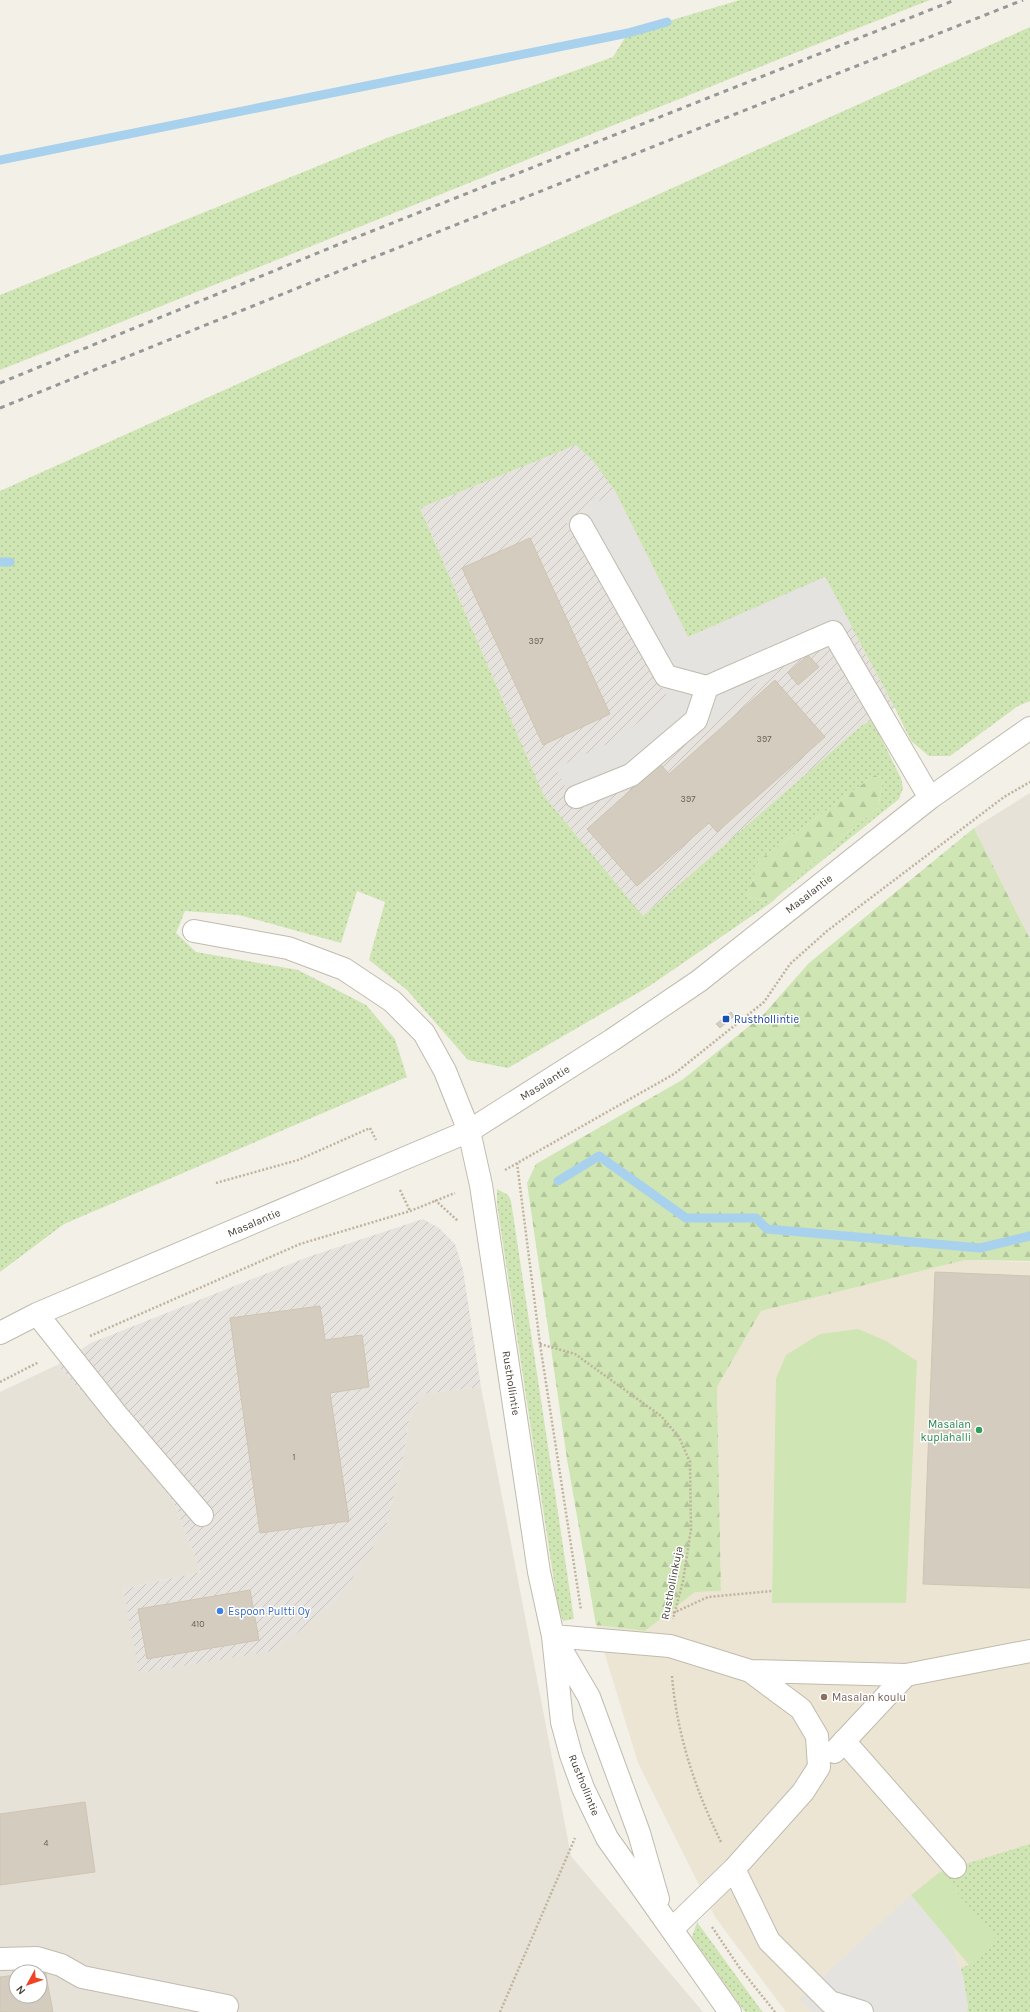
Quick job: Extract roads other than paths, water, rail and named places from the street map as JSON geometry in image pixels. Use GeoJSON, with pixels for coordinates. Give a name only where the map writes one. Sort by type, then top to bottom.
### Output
{"type":"FeatureCollection","features":[{"type":"Feature","properties":{"kind":"street"},"geometry":{"type":"LineString","coordinates":[[581,525],[666,676],[707,687],[833,632],[930,798]]}},
{"type":"Feature","properties":{"kind":"street"},"geometry":{"type":"LineString","coordinates":[[576,797],[631,775],[696,720],[707,687]]}},
{"type":"Feature","properties":{"kind":"street","name":"Masalantie"},"geometry":{"type":"LineString","coordinates":[[0,1333],[37,1314],[469,1131],[612,1040],[699,981],[930,798],[1030,728]]}},
{"type":"Feature","properties":{"kind":"street","name":"Rusthollintie"},"geometry":{"type":"LineString","coordinates":[[194,931],[288,948],[344,969],[392,1000],[424,1033],[445,1071],[469,1131],[481,1185],[539,1572],[553,1636],[562,1722],[571,1755],[583,1788],[607,1838],[730,2012]]}},
{"type":"Feature","properties":{"kind":"street"},"geometry":{"type":"LineString","coordinates":[[37,1314],[117,1415],[202,1515]]}},
{"type":"Feature","properties":{"kind":"street"},"geometry":{"type":"LineString","coordinates":[[553,1636],[670,1646],[750,1671],[906,1675],[1030,1652]]}},
{"type":"Feature","properties":{"kind":"street","name":"Rusthollintie"},"geometry":{"type":"LineString","coordinates":[[553,1636],[589,1697],[638,1833],[667,1922]]}},
{"type":"Feature","properties":{"kind":"street"},"geometry":{"type":"LineString","coordinates":[[750,1671],[801,1709],[817,1736],[819,1767]]}},
{"type":"Feature","properties":{"kind":"street"},"geometry":{"type":"LineString","coordinates":[[667,1922],[734,1869],[803,1792],[819,1767],[906,1675]]}},
{"type":"Feature","properties":{"kind":"street"},"geometry":{"type":"LineString","coordinates":[[844,1741],[955,1867]]}},
{"type":"Feature","properties":{"kind":"street"},"geometry":{"type":"LineString","coordinates":[[734,1869],[769,1941],[830,2002],[862,2012]]}},
{"type":"Feature","properties":{"kind":"street"},"geometry":{"type":"LineString","coordinates":[[0,1959],[37,1958],[61,1965],[82,1977],[227,2006]]}},
{"type":"Feature","properties":{"kind":"waterway"},"geometry":{"type":"LineString","coordinates":[[0,160],[628,33],[667,22]]}},
{"type":"Feature","properties":{"kind":"waterway"},"geometry":{"type":"LineString","coordinates":[[0,562],[10,562]]}},
{"type":"Feature","properties":{"kind":"waterway"},"geometry":{"type":"LineString","coordinates":[[558,1181],[599,1156],[686,1218],[756,1218],[767,1229],[980,1248],[1030,1236]]}},
{"type":"Feature","properties":{"kind":"railway"},"geometry":{"type":"LineString","coordinates":[[0,383],[347,241],[955,0]]}},
{"type":"Feature","properties":{"kind":"railway"},"geometry":{"type":"LineString","coordinates":[[0,408],[357,264],[1023,0]]}},
{"type":"Feature","properties":{"kind":"place","name":"Rusthollintie"},"geometry":{"type":"Point","coordinates":[726,1019]}},
{"type":"Feature","properties":{"kind":"place","name":"Masalan kuplahalli"},"geometry":{"type":"Point","coordinates":[979,1430]}},
{"type":"Feature","properties":{"kind":"place","name":"Espoon Pultti Oy"},"geometry":{"type":"Point","coordinates":[220,1611]}},
{"type":"Feature","properties":{"kind":"place","name":"Masalan koulu"},"geometry":{"type":"Point","coordinates":[824,1697]}}]}
